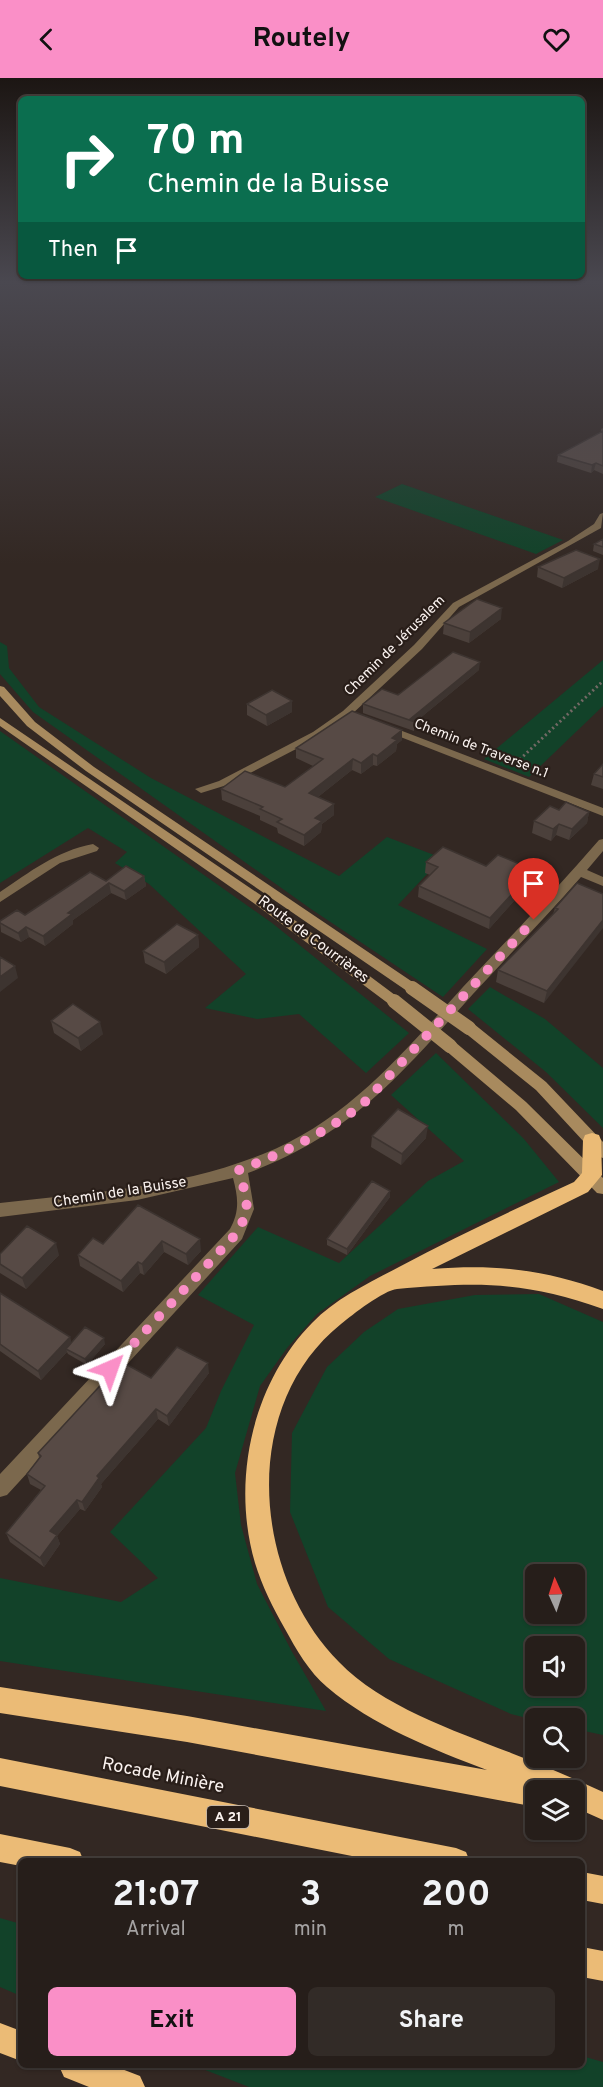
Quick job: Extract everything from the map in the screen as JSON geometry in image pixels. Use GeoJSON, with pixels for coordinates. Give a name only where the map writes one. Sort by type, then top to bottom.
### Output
{"type":"FeatureCollection","features":[{"type":"Feature","properties":{"kind":"highway"},"geometry":{"type":"LineString","coordinates":[[545,1780],[510,1764],[438,1739],[376,1707],[334,1676],[299,1630],[268,1566],[257,1512],[256,1472],[263,1432],[278,1395],[295,1361],[319,1330],[345,1308],[389,1282],[580,1187],[598,1181],[598,1146]]}},
{"type":"Feature","properties":{"kind":"highway"},"geometry":{"type":"LineString","coordinates":[[389,1282],[472,1274],[506,1274],[541,1278],[603,1300]]}},
{"type":"Feature","properties":{"kind":"highway"},"geometry":{"type":"LineString","coordinates":[[0,1700],[187,1729],[525,1791]]}},
{"type":"Feature","properties":{"kind":"highway","name":"Rocade Minière"},"geometry":{"type":"LineString","coordinates":[[0,1772],[436,1858]]}},
{"type":"Feature","properties":{"kind":"highway"},"geometry":{"type":"LineString","coordinates":[[585,1798],[603,1806]]}},
{"type":"Feature","properties":{"kind":"highway"},"geometry":{"type":"LineString","coordinates":[[585,1803],[603,1806]]}},
{"type":"Feature","properties":{"kind":"highway"},"geometry":{"type":"LineString","coordinates":[[0,1848],[50,1858]]}},
{"type":"Feature","properties":{"kind":"highway"},"geometry":{"type":"LineString","coordinates":[[585,1887],[603,1890]]}},
{"type":"Feature","properties":{"kind":"highway"},"geometry":{"type":"LineString","coordinates":[[585,1963],[603,1966]]}},
{"type":"Feature","properties":{"kind":"highway"},"geometry":{"type":"LineString","coordinates":[[0,2038],[18,2045]]}},
{"type":"Feature","properties":{"kind":"highway"},"geometry":{"type":"LineString","coordinates":[[80,2068],[129,2087]]}},
{"type":"Feature","properties":{"kind":"main road","name":"Route de Courrières"},"geometry":{"type":"LineString","coordinates":[[0,689],[31,724],[90,769],[470,1028],[541,1086],[598,1146]]}},
{"type":"Feature","properties":{"kind":"main road","name":"Route de Courrières"},"geometry":{"type":"LineString","coordinates":[[0,721],[260,901],[394,1001],[521,1106],[598,1181]]}},
{"type":"Feature","properties":{"kind":"street","name":"Chemin de Jérusalem"},"geometry":{"type":"LineString","coordinates":[[201,789],[223,783],[316,734],[358,717],[456,605],[571,543],[598,526],[603,516]]}},
{"type":"Feature","properties":{"kind":"street","name":"Chemin de Traverse n.1"},"geometry":{"type":"LineString","coordinates":[[358,717],[603,812]]}},
{"type":"Feature","properties":{"kind":"street","name":"Chemin de la Buisse"},"geometry":{"type":"LineString","coordinates":[[0,1210],[123,1196],[184,1185],[239,1170],[303,1143],[338,1123],[363,1104],[603,843]]}},
{"type":"Feature","properties":{"kind":"street"},"geometry":{"type":"LineString","coordinates":[[0,898],[80,849],[93,848]]}},
{"type":"Feature","properties":{"kind":"street"},"geometry":{"type":"LineString","coordinates":[[579,871],[603,882]]}},
{"type":"Feature","properties":{"kind":"street"},"geometry":{"type":"LineString","coordinates":[[0,1488],[236,1234],[248,1215],[248,1201],[239,1170]]}},
{"type":"Feature","properties":{"kind":"path"},"geometry":{"type":"LineString","coordinates":[[504,774],[603,681]]}},
{"type":"Feature","properties":{"kind":"green space"},"geometry":{"type":"Polygon","coordinates":[[[402,484],[563,540],[536,554],[375,497],[402,484]]]}},
{"type":"Feature","properties":{"kind":"green space"},"geometry":{"type":"Polygon","coordinates":[[[0,642],[7,646],[9,668],[39,707],[151,778],[339,876],[387,837],[442,858],[398,905],[487,949],[443,997],[311,909],[33,712],[0,674],[0,642]]]}},
{"type":"Feature","properties":{"kind":"green space"},"geometry":{"type":"Polygon","coordinates":[[[603,660],[603,706],[529,777],[484,759],[603,660]]]}},
{"type":"Feature","properties":{"kind":"green space"},"geometry":{"type":"Polygon","coordinates":[[[0,731],[272,923],[409,1033],[366,1073],[299,1014],[257,1019],[205,1008],[246,974],[149,884],[115,863],[127,852],[88,828],[0,883],[0,731]]]}},
{"type":"Feature","properties":{"kind":"green space"},"geometry":{"type":"Polygon","coordinates":[[[490,987],[545,1019],[603,1068],[603,1128],[546,1072],[468,1009],[490,987]]]}},
{"type":"Feature","properties":{"kind":"green space"},"geometry":{"type":"Polygon","coordinates":[[[436,1053],[524,1139],[559,1182],[370,1276],[317,1314],[287,1348],[260,1386],[235,1473],[241,1525],[257,1584],[326,1711],[0,1661],[0,1578],[121,1602],[158,1578],[110,1532],[206,1428],[221,1391],[254,1325],[198,1295],[258,1227],[339,1263],[428,1181],[464,1161],[391,1095],[436,1053]]]}},
{"type":"Feature","properties":{"kind":"green space"},"geometry":{"type":"Polygon","coordinates":[[[539,1294],[603,1322],[603,1735],[585,1731],[585,1708],[525,1708],[525,1718],[511,1714],[389,1659],[328,1607],[290,1512],[292,1433],[327,1367],[364,1332],[398,1309],[475,1295],[539,1294]]]}},
{"type":"Feature","properties":{"kind":"green space"},"geometry":{"type":"Polygon","coordinates":[[[0,1918],[18,1923],[18,1995],[0,1987],[0,1918]]]}},
{"type":"Feature","properties":{"kind":"green space"},"geometry":{"type":"Polygon","coordinates":[[[585,2057],[603,2062],[603,2087],[249,2087],[200,2068],[585,2068],[585,2057]]]}},
{"type":"Feature","properties":{"kind":"building"},"geometry":{"type":"Polygon","coordinates":[[[603,431],[603,466],[558,455],[603,431]]]}},
{"type":"Feature","properties":{"kind":"building"},"geometry":{"type":"Polygon","coordinates":[[[603,539],[603,547],[594,544],[603,539]]]}},
{"type":"Feature","properties":{"kind":"building"},"geometry":{"type":"Polygon","coordinates":[[[576,550],[600,559],[564,578],[538,567],[576,550]]]}},
{"type":"Feature","properties":{"kind":"building"},"geometry":{"type":"Polygon","coordinates":[[[477,599],[502,608],[470,632],[444,623],[477,599]]]}},
{"type":"Feature","properties":{"kind":"building"},"geometry":{"type":"Polygon","coordinates":[[[453,652],[480,662],[409,720],[363,704],[382,689],[398,695],[453,652]]]}},
{"type":"Feature","properties":{"kind":"building"},"geometry":{"type":"Polygon","coordinates":[[[272,690],[292,701],[266,715],[247,704],[272,690]]]}},
{"type":"Feature","properties":{"kind":"building"},"geometry":{"type":"Polygon","coordinates":[[[352,711],[402,730],[392,738],[397,740],[377,756],[373,754],[361,763],[353,759],[309,793],[334,804],[315,818],[322,821],[304,835],[277,822],[282,819],[260,809],[263,807],[221,789],[245,771],[285,787],[323,759],[296,748],[352,711]]]}},
{"type":"Feature","properties":{"kind":"building"},"geometry":{"type":"Polygon","coordinates":[[[603,764],[603,777],[594,774],[603,764]]]}},
{"type":"Feature","properties":{"kind":"building"},"geometry":{"type":"Polygon","coordinates":[[[566,802],[589,812],[572,829],[559,824],[553,829],[534,821],[550,806],[559,810],[566,802]]]}},
{"type":"Feature","properties":{"kind":"building"},"geometry":{"type":"Polygon","coordinates":[[[443,847],[486,866],[498,855],[534,870],[490,918],[419,886],[438,867],[426,862],[443,847]]]}},
{"type":"Feature","properties":{"kind":"building"},"geometry":{"type":"Polygon","coordinates":[[[126,866],[144,876],[124,891],[109,883],[68,913],[72,914],[43,936],[26,927],[18,933],[0,923],[17,910],[25,915],[90,872],[106,881],[126,866]]]}},
{"type":"Feature","properties":{"kind":"building"},"geometry":{"type":"Polygon","coordinates":[[[577,883],[603,894],[603,920],[547,991],[498,970],[558,909],[555,908],[577,883]]]}},
{"type":"Feature","properties":{"kind":"building"},"geometry":{"type":"Polygon","coordinates":[[[177,924],[198,935],[164,962],[143,951],[177,924]]]}},
{"type":"Feature","properties":{"kind":"building"},"geometry":{"type":"Polygon","coordinates":[[[0,957],[15,966],[0,977],[0,957]]]}},
{"type":"Feature","properties":{"kind":"building"},"geometry":{"type":"Polygon","coordinates":[[[73,1004],[100,1022],[78,1038],[51,1021],[73,1004]]]}},
{"type":"Feature","properties":{"kind":"building"},"geometry":{"type":"Polygon","coordinates":[[[398,1109],[428,1126],[402,1154],[372,1136],[398,1109]]]}},
{"type":"Feature","properties":{"kind":"building"},"geometry":{"type":"Polygon","coordinates":[[[372,1181],[390,1191],[347,1249],[327,1239],[372,1181]]]}},
{"type":"Feature","properties":{"kind":"building"},"geometry":{"type":"Polygon","coordinates":[[[138,1205],[200,1239],[186,1254],[162,1241],[142,1264],[138,1262],[121,1281],[78,1255],[93,1238],[103,1244],[138,1205]]]}},
{"type":"Feature","properties":{"kind":"building"},"geometry":{"type":"Polygon","coordinates":[[[27,1226],[56,1243],[22,1278],[0,1264],[0,1254],[27,1226]]]}},
{"type":"Feature","properties":{"kind":"building"},"geometry":{"type":"Polygon","coordinates":[[[0,1293],[70,1337],[38,1371],[0,1344],[0,1293]]]}},
{"type":"Feature","properties":{"kind":"building"},"geometry":{"type":"Polygon","coordinates":[[[85,1327],[104,1338],[85,1359],[66,1349],[85,1327]]]}},
{"type":"Feature","properties":{"kind":"building"},"geometry":{"type":"Polygon","coordinates":[[[177,1347],[208,1363],[167,1416],[156,1409],[97,1476],[99,1478],[82,1502],[77,1500],[50,1531],[57,1535],[40,1558],[6,1533],[45,1486],[27,1474],[41,1456],[38,1453],[122,1362],[151,1378],[177,1347]]]}},
{"type":"Feature","properties":{"kind":"route"},"geometry":{"type":"LineString","coordinates":[[110,1369],[236,1234],[248,1215],[248,1201],[239,1170],[303,1143],[338,1123],[363,1104],[534,920]]}}]}
